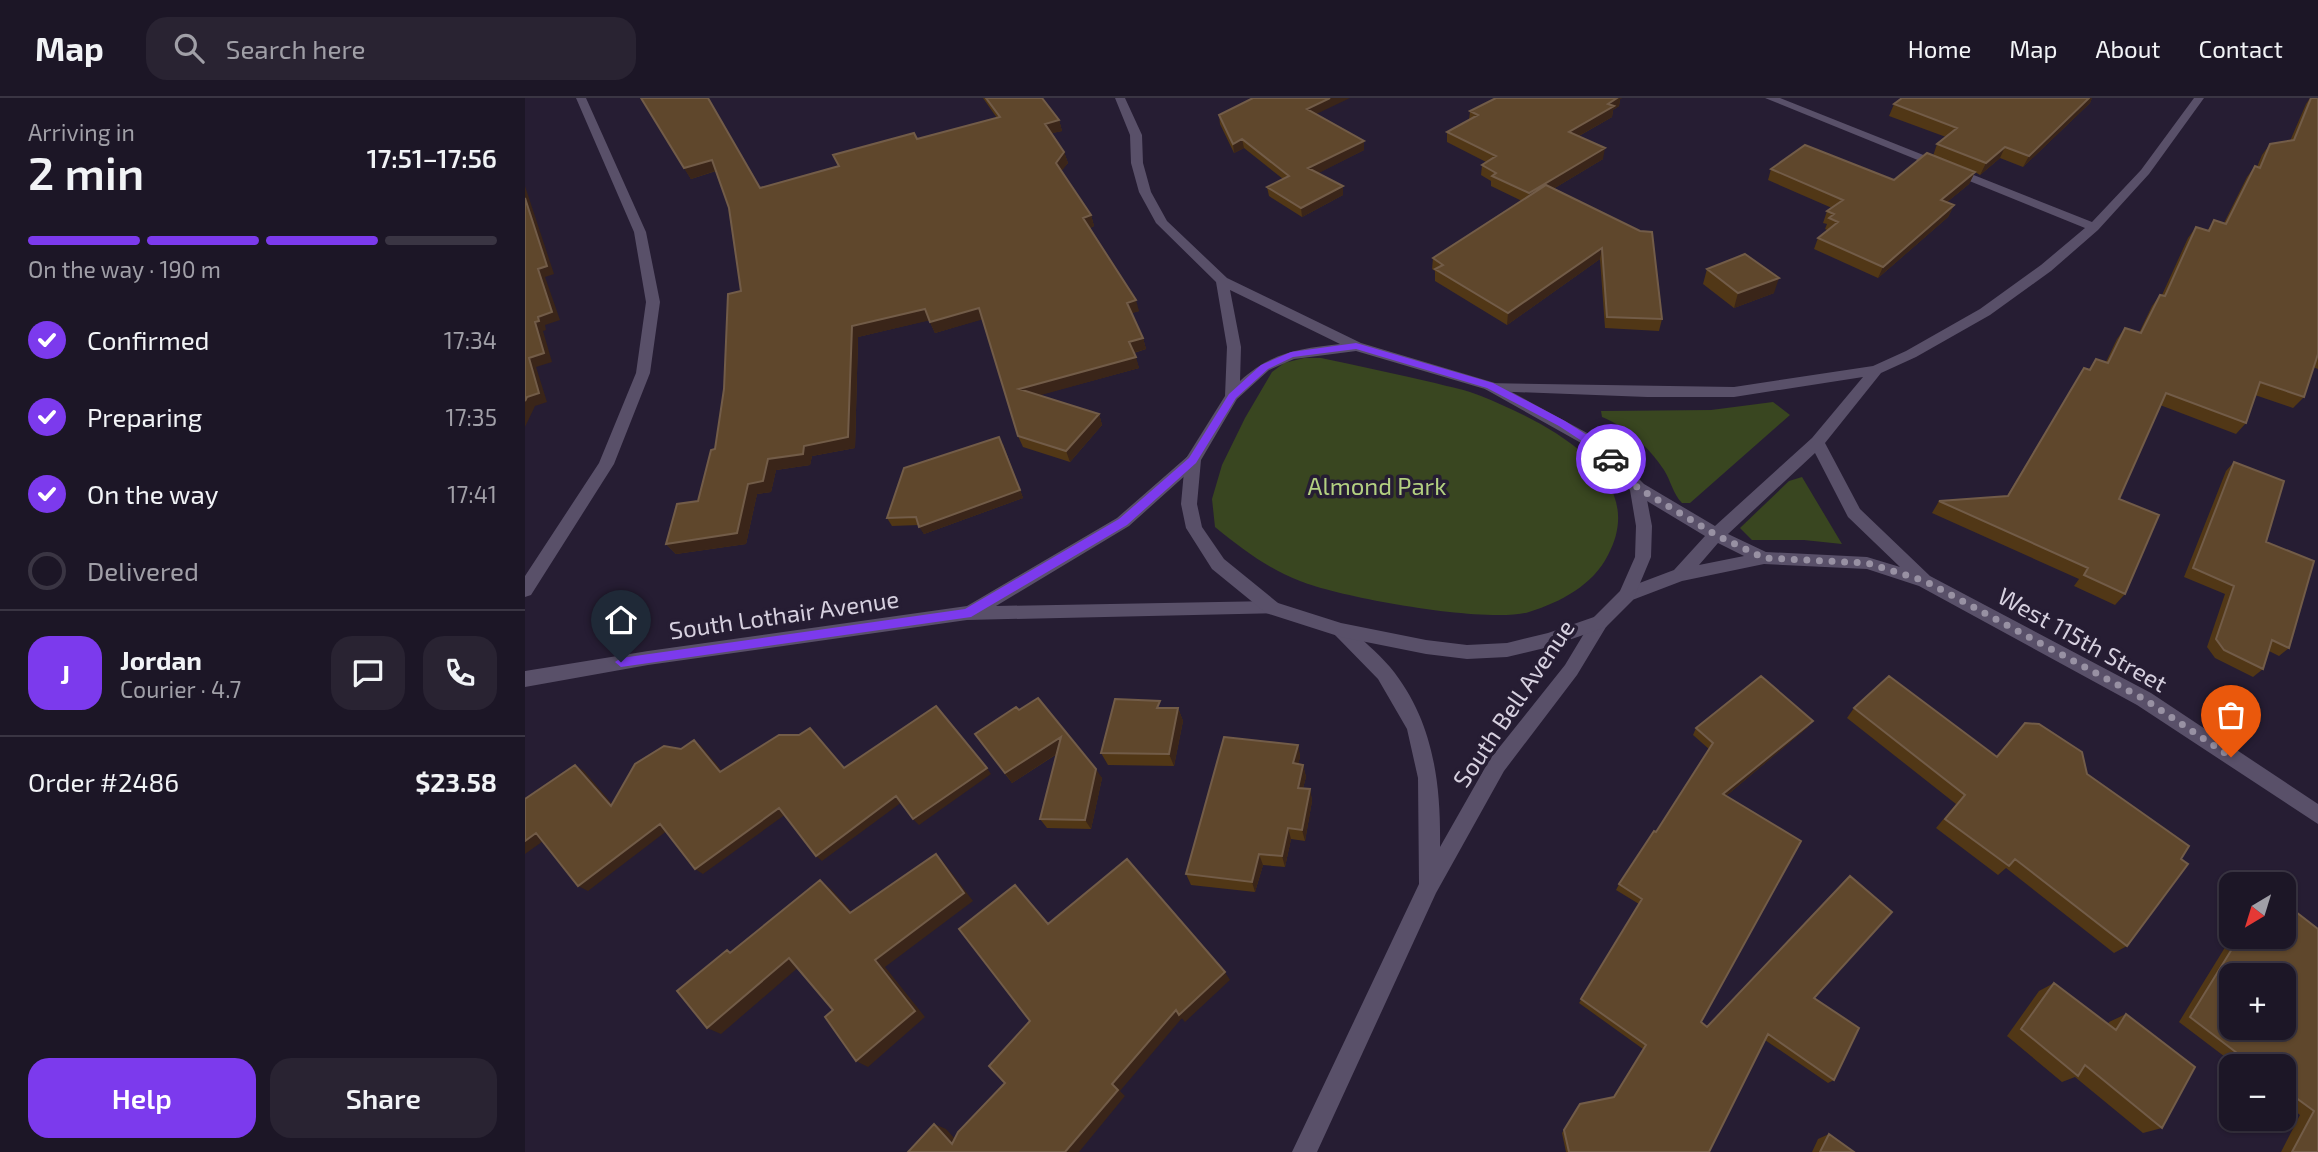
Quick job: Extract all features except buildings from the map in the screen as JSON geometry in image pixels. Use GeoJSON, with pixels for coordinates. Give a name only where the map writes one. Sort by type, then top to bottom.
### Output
{"type":"FeatureCollection","features":[{"type":"Feature","properties":{"kind":"street"},"geometry":{"type":"LineString","coordinates":[[525,590],[606,464],[643,373],[653,302],[640,232],[581,98]]}},
{"type":"Feature","properties":{"kind":"street"},"geometry":{"type":"LineString","coordinates":[[1120,98],[1136,135],[1137,163],[1145,192],[1162,223],[1222,281],[1356,346],[1490,386],[1734,392],[1876,370],[1911,354],[1985,312],[2046,268],[2094,228],[2145,172],[2199,98]]}},
{"type":"Feature","properties":{"kind":"street"},"geometry":{"type":"LineString","coordinates":[[1770,98],[2094,228]]}},
{"type":"Feature","properties":{"kind":"street"},"geometry":{"type":"LineString","coordinates":[[1222,281],[1234,347],[1232,396]]}},
{"type":"Feature","properties":{"kind":"street"},"geometry":{"type":"LineString","coordinates":[[1356,346],[1291,355],[1264,367],[1232,396],[1193,460],[1189,503],[1194,528],[1218,564],[1272,608],[1341,631],[1467,652],[1507,650],[1549,640],[1600,622],[1627,595],[1643,557],[1644,526],[1638,488]]}},
{"type":"Feature","properties":{"kind":"street"},"geometry":{"type":"LineString","coordinates":[[1680,575],[1716,535],[1817,442],[1876,370]]}},
{"type":"Feature","properties":{"kind":"street","name":"West 115th Street"},"geometry":{"type":"LineString","coordinates":[[1490,386],[1595,444],[1638,488],[1716,535],[1764,558],[1867,563],[1925,581],[2144,699],[2318,815]]}},
{"type":"Feature","properties":{"kind":"street","name":"West 115th Street"},"geometry":{"type":"LineString","coordinates":[[1817,442],[1854,513],[1925,581]]}},
{"type":"Feature","properties":{"kind":"street","name":"South Lothair Avenue"},"geometry":{"type":"LineString","coordinates":[[967,613],[1123,522],[1193,460]]}},
{"type":"Feature","properties":{"kind":"street"},"geometry":{"type":"LineString","coordinates":[[1627,595],[1680,575],[1764,558]]}},
{"type":"Feature","properties":{"kind":"street","name":"South Lothair Avenue"},"geometry":{"type":"LineString","coordinates":[[525,679],[648,658],[967,613],[1272,608]]}},
{"type":"Feature","properties":{"kind":"street","name":"South Bell Avenue"},"geometry":{"type":"LineString","coordinates":[[1304,1152],[1332,1099],[1429,886],[1497,765],[1571,670],[1600,622]]}},
{"type":"Feature","properties":{"kind":"street","name":"South Bell Avenue"},"geometry":{"type":"LineString","coordinates":[[1341,631],[1390,680],[1418,726],[1426,754],[1430,791],[1429,886]]}},
{"type":"Feature","properties":{"kind":"green space","name":"Almond Park"},"geometry":{"type":"Polygon","coordinates":[[[1304,358],[1321,358],[1470,392],[1533,420],[1560,436],[1584,454],[1603,475],[1615,499],[1618,526],[1602,566],[1575,591],[1541,608],[1509,615],[1482,615],[1415,607],[1320,588],[1288,576],[1245,550],[1215,527],[1212,499],[1222,465],[1272,372],[1284,363],[1304,358]]]}},
{"type":"Feature","properties":{"kind":"green space"},"geometry":{"type":"Polygon","coordinates":[[[1773,402],[1790,415],[1690,503],[1682,503],[1651,453],[1629,432],[1602,417],[1601,411],[1711,410],[1773,402]]]}},
{"type":"Feature","properties":{"kind":"green space"},"geometry":{"type":"Polygon","coordinates":[[[1802,477],[1842,544],[1804,540],[1752,540],[1740,528],[1789,481],[1802,477]]]}},
{"type":"Feature","properties":{"kind":"way so far"},"geometry":{"type":"LineString","coordinates":[[1611,459],[1638,488],[1716,535],[1764,558],[1867,563],[1925,581],[2144,699],[2231,757]]}},
{"type":"Feature","properties":{"kind":"route"},"geometry":{"type":"LineString","coordinates":[[621,662],[967,613],[1123,522],[1193,460],[1232,396],[1264,367],[1291,355],[1356,346],[1490,386],[1562,424],[1595,444],[1611,459]]}}]}
